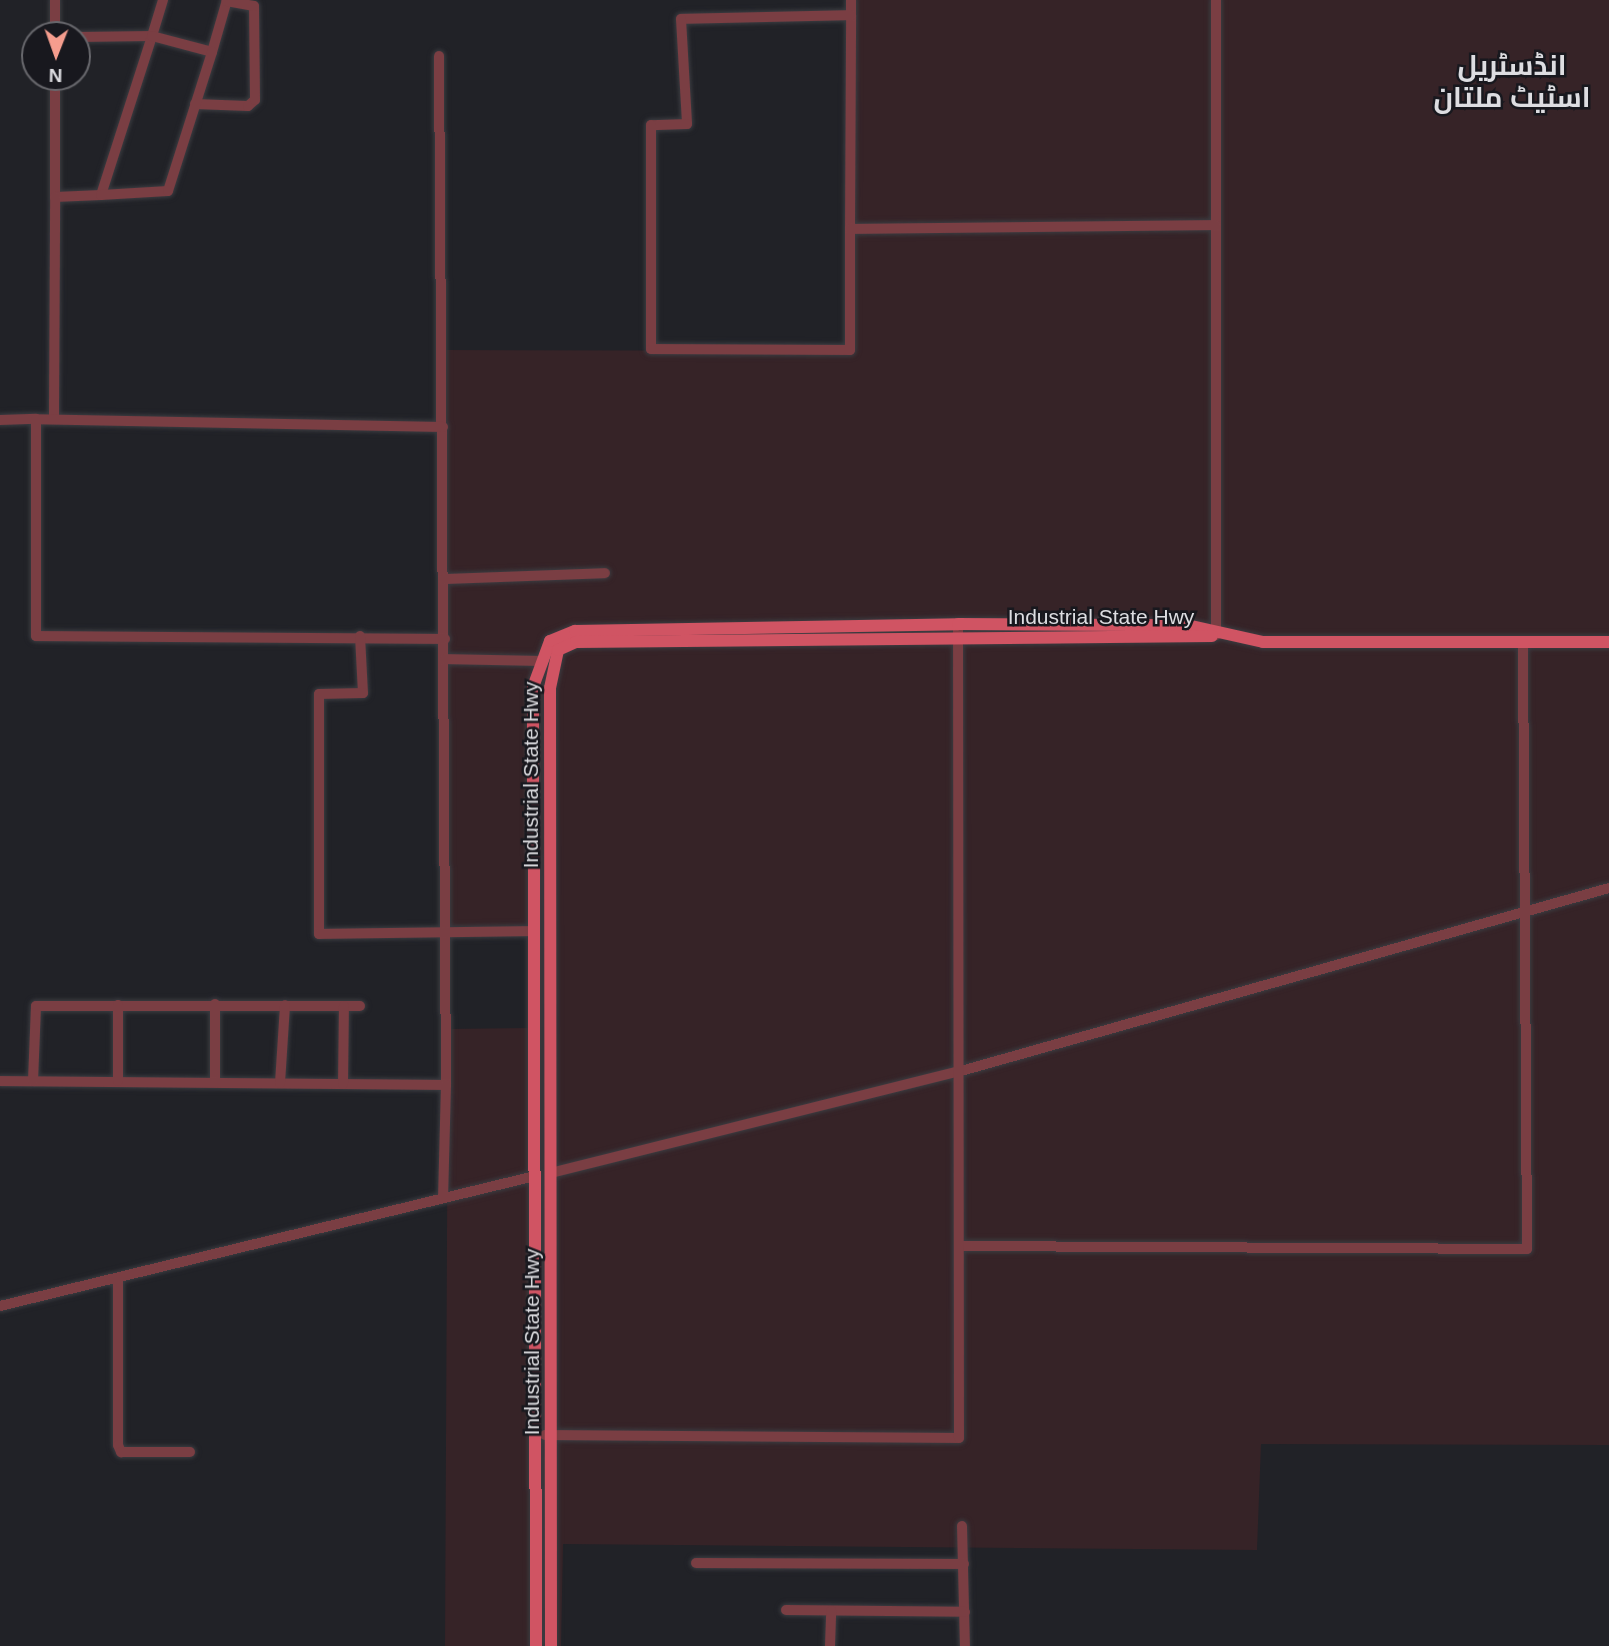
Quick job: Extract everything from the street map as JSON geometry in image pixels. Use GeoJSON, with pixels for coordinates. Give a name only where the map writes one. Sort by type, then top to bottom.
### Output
{"type":"FeatureCollection","features":[{"type":"Feature","properties":{"kind":"main road","name":"Industrial State Hwy"},"geometry":{"type":"LineString","coordinates":[[551,1646],[550,665],[558,650],[576,642],[958,630]]}},
{"type":"Feature","properties":{"kind":"main road","name":"Industrial State Hwy"},"geometry":{"type":"LineString","coordinates":[[536,1646],[534,930],[538,661],[550,641],[575,631],[958,630],[1216,635],[1263,642],[1609,642]]}},
{"type":"Feature","properties":{"kind":"main road"},"geometry":{"type":"LineString","coordinates":[[535,1102],[551,1102]]}},
{"type":"Feature","properties":{"kind":"main road"},"geometry":{"type":"LineString","coordinates":[[536,1251],[551,1250]]}},
{"type":"Feature","properties":{"kind":"street"},"geometry":{"type":"LineString","coordinates":[[55,0],[55,21]]}},
{"type":"Feature","properties":{"kind":"street"},"geometry":{"type":"LineString","coordinates":[[101,195],[163,0]]}},
{"type":"Feature","properties":{"kind":"street"},"geometry":{"type":"LineString","coordinates":[[55,197],[168,191],[226,0],[254,6],[255,100],[248,106],[195,104]]}},
{"type":"Feature","properties":{"kind":"street"},"geometry":{"type":"LineString","coordinates":[[851,0],[851,15],[850,229],[850,350],[651,349],[650,125],[687,124],[681,19],[851,15]]}},
{"type":"Feature","properties":{"kind":"street"},"geometry":{"type":"LineString","coordinates":[[1216,0],[1216,635]]}},
{"type":"Feature","properties":{"kind":"street"},"geometry":{"type":"LineString","coordinates":[[91,37],[152,36],[212,52]]}},
{"type":"Feature","properties":{"kind":"street"},"geometry":{"type":"LineString","coordinates":[[439,56],[447,931],[443,1198]]}},
{"type":"Feature","properties":{"kind":"street"},"geometry":{"type":"LineString","coordinates":[[54,418],[55,91]]}},
{"type":"Feature","properties":{"kind":"street"},"geometry":{"type":"LineString","coordinates":[[850,229],[1216,225]]}},
{"type":"Feature","properties":{"kind":"street"},"geometry":{"type":"LineString","coordinates":[[0,420],[54,418],[443,427]]}},
{"type":"Feature","properties":{"kind":"street"},"geometry":{"type":"LineString","coordinates":[[36,419],[36,636],[360,636],[445,639]]}},
{"type":"Feature","properties":{"kind":"street"},"geometry":{"type":"LineString","coordinates":[[444,579],[605,573]]}},
{"type":"Feature","properties":{"kind":"street"},"geometry":{"type":"LineString","coordinates":[[537,1435],[959,1438],[958,630]]}},
{"type":"Feature","properties":{"kind":"street"},"geometry":{"type":"LineString","coordinates":[[360,636],[363,693],[319,694],[319,934],[534,930]]}},
{"type":"Feature","properties":{"kind":"street"},"geometry":{"type":"LineString","coordinates":[[960,1246],[1527,1249],[1523,641]]}},
{"type":"Feature","properties":{"kind":"street"},"geometry":{"type":"LineString","coordinates":[[445,659],[538,661]]}},
{"type":"Feature","properties":{"kind":"street"},"geometry":{"type":"LineString","coordinates":[[551,1173],[958,1071],[1609,888]]}},
{"type":"Feature","properties":{"kind":"street"},"geometry":{"type":"LineString","coordinates":[[215,1004],[215,1082]]}},
{"type":"Feature","properties":{"kind":"street"},"geometry":{"type":"LineString","coordinates":[[118,1005],[118,1081]]}},
{"type":"Feature","properties":{"kind":"street"},"geometry":{"type":"LineString","coordinates":[[280,1083],[285,1005]]}},
{"type":"Feature","properties":{"kind":"street"},"geometry":{"type":"LineString","coordinates":[[33,1081],[36,1006],[360,1006]]}},
{"type":"Feature","properties":{"kind":"street"},"geometry":{"type":"LineString","coordinates":[[343,1084],[344,1006]]}},
{"type":"Feature","properties":{"kind":"street"},"geometry":{"type":"LineString","coordinates":[[0,1081],[446,1086]]}},
{"type":"Feature","properties":{"kind":"street"},"geometry":{"type":"LineString","coordinates":[[0,1306],[118,1280],[535,1176]]}},
{"type":"Feature","properties":{"kind":"street"},"geometry":{"type":"LineString","coordinates":[[118,1280],[118,1445],[121,1452],[190,1452]]}},
{"type":"Feature","properties":{"kind":"street"},"geometry":{"type":"LineString","coordinates":[[962,1525],[965,1646]]}},
{"type":"Feature","properties":{"kind":"street"},"geometry":{"type":"LineString","coordinates":[[696,1563],[964,1564]]}},
{"type":"Feature","properties":{"kind":"street"},"geometry":{"type":"LineString","coordinates":[[786,1610],[965,1612]]}},
{"type":"Feature","properties":{"kind":"street"},"geometry":{"type":"LineString","coordinates":[[830,1646],[831,1611]]}},
{"type":"Feature","properties":{"kind":"shaded area"},"geometry":{"type":"Polygon","coordinates":[[[847,0],[1609,0],[1609,1445],[1261,1444],[1257,1550],[563,1544],[561,1646],[445,1646],[448,1029],[532,1028],[531,929],[446,926],[444,350],[845,351],[847,0]]]}},
{"type":"Feature","properties":{"kind":"district","name":"انڈسٹریل اسٹیٹ ملتان"},"geometry":{"type":"Point","coordinates":[1512,82]}}]}
